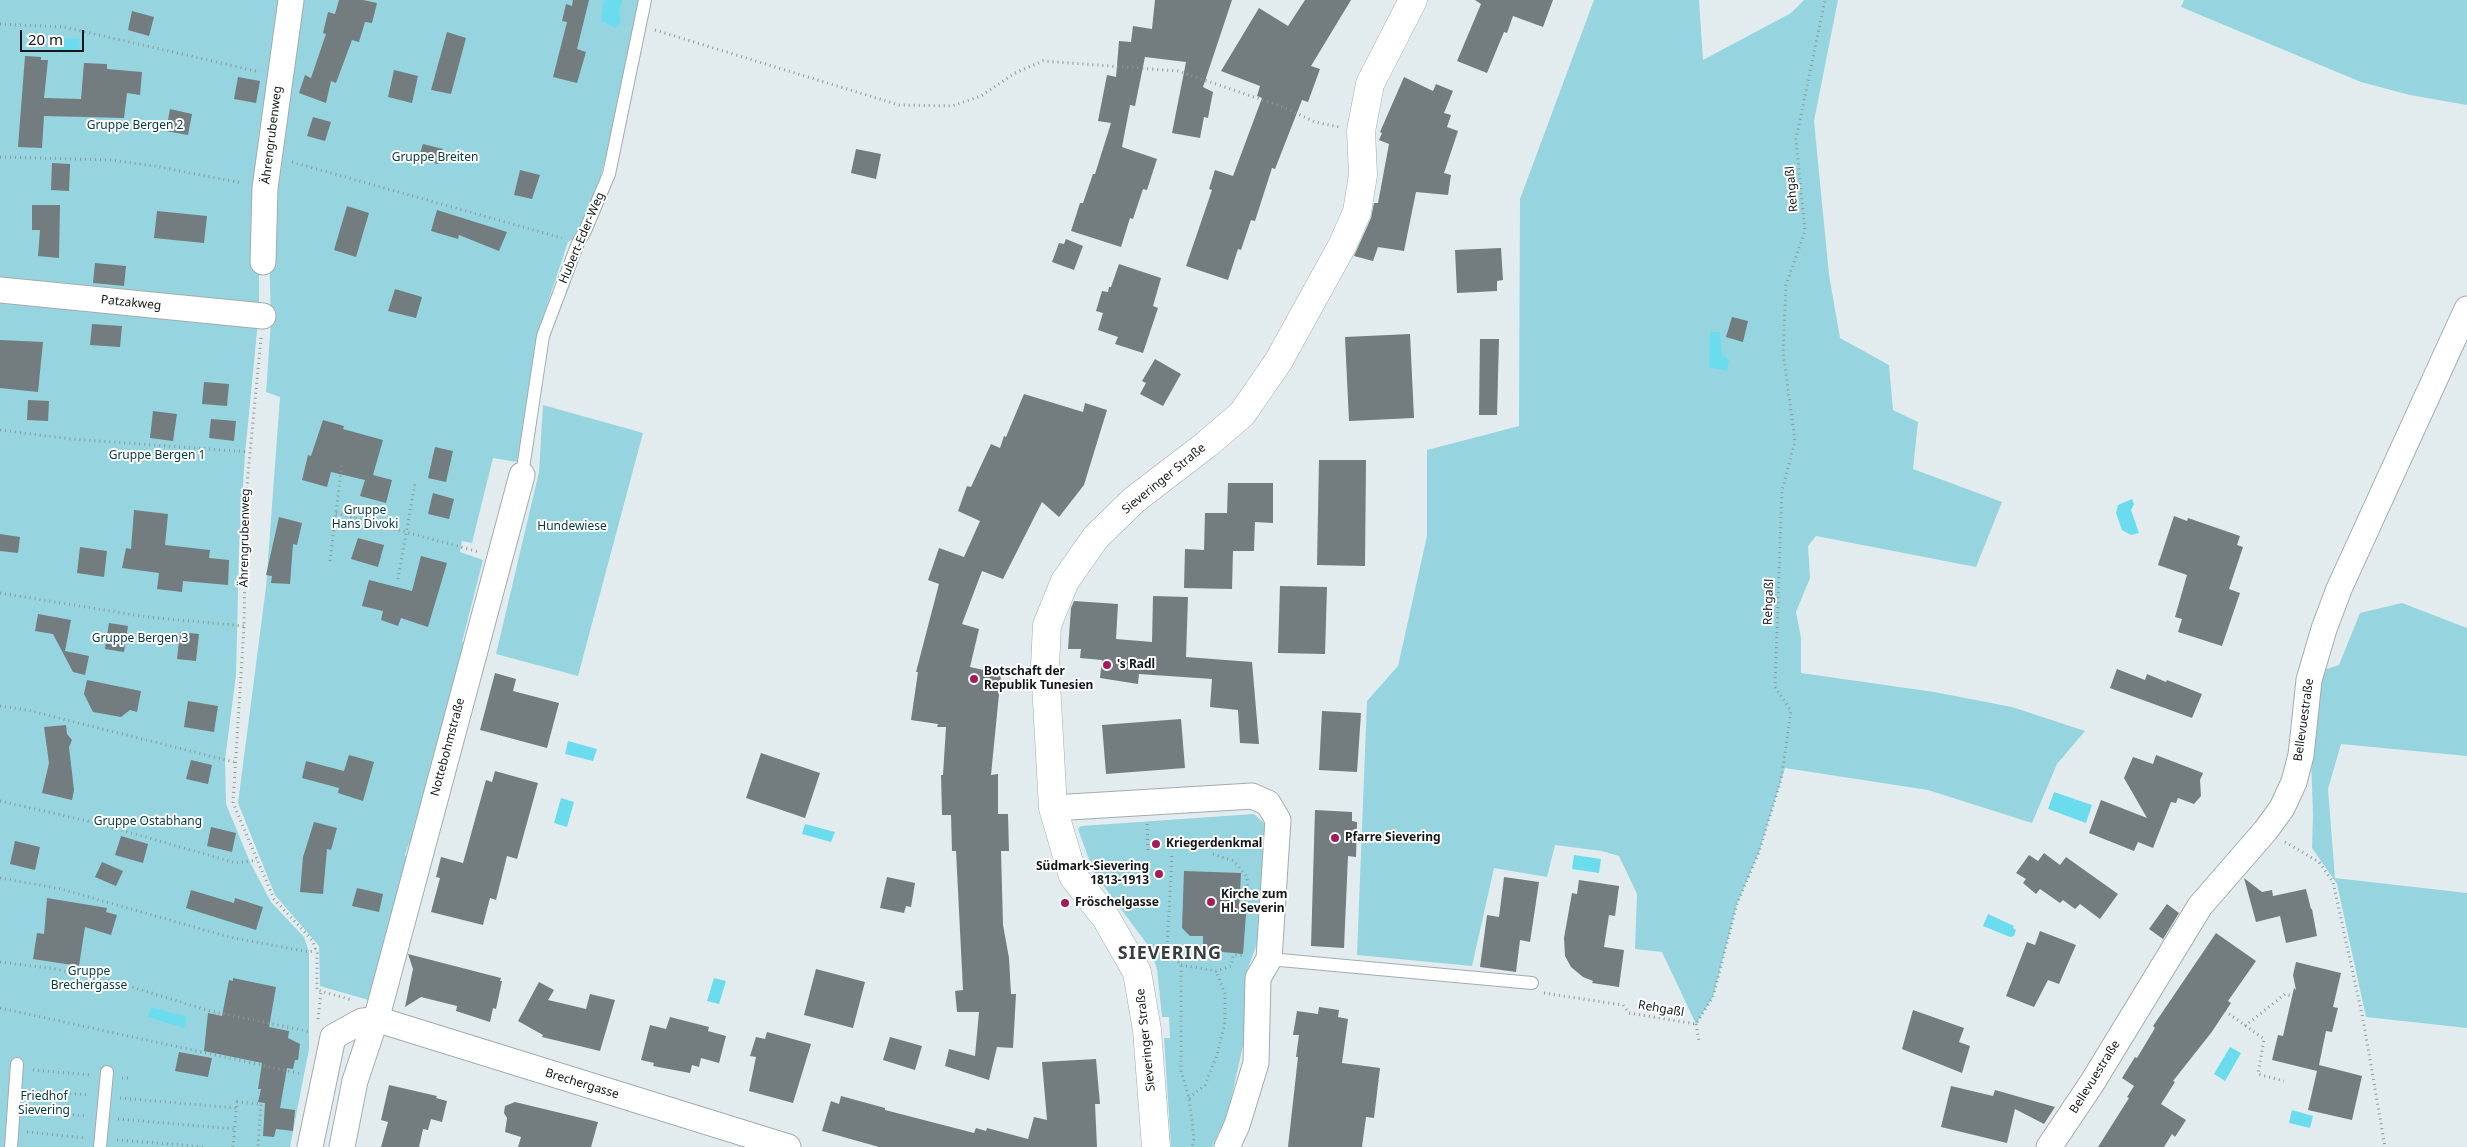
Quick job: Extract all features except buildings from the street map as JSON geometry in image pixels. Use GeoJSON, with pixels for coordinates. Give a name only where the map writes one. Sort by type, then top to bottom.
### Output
{"type":"FeatureCollection","features":[{"type":"Feature","properties":{"kind":"main road","name":"Sieveringer Straße"},"geometry":{"type":"LineString","coordinates":[[1156,1147],[1147,1030],[1137,972],[1106,918],[1085,894],[1073,876],[1052,808],[1045,666],[1047,625],[1064,581],[1096,537],[1134,500],[1208,444],[1242,414],[1278,362],[1342,246],[1357,212],[1363,175],[1362,131],[1370,84],[1413,0]]}},
{"type":"Feature","properties":{"kind":"street","name":"Ährengrubenweg"},"geometry":{"type":"LineString","coordinates":[[263,262],[265,188],[291,0]]}},
{"type":"Feature","properties":{"kind":"street","name":"Patzakweg"},"geometry":{"type":"LineString","coordinates":[[0,290],[263,316]]}},
{"type":"Feature","properties":{"kind":"street","name":"Bellevuestraße"},"geometry":{"type":"LineString","coordinates":[[2050,1147],[2092,1083],[2200,906],[2266,830],[2282,808],[2294,782],[2301,755],[2309,680],[2339,589],[2467,309]]}},
{"type":"Feature","properties":{"kind":"street","name":"Nottebohmstraße"},"geometry":{"type":"LineString","coordinates":[[342,1147],[355,1081],[378,1014],[522,475]]}},
{"type":"Feature","properties":{"kind":"street"},"geometry":{"type":"LineString","coordinates":[[1052,808],[1252,796],[1268,803],[1278,820],[1269,959],[1258,978],[1256,1064],[1237,1125],[1227,1147]]}},
{"type":"Feature","properties":{"kind":"street"},"geometry":{"type":"LineString","coordinates":[[310,1147],[333,1038],[362,1020],[378,1014]]}},
{"type":"Feature","properties":{"kind":"street","name":"Brechergasse"},"geometry":{"type":"LineString","coordinates":[[378,1014],[721,1138],[788,1147]]}},
{"type":"Feature","properties":{"kind":"lane","name":"Hubert-Eder-Weg"},"geometry":{"type":"LineString","coordinates":[[522,475],[543,336],[578,243],[609,174],[645,0]]}},
{"type":"Feature","properties":{"kind":"lane"},"geometry":{"type":"LineString","coordinates":[[1269,959],[1532,983]]}},
{"type":"Feature","properties":{"kind":"lane"},"geometry":{"type":"LineString","coordinates":[[11,1147],[17,1066]]}},
{"type":"Feature","properties":{"kind":"lane"},"geometry":{"type":"LineString","coordinates":[[100,1147],[107,1074]]}},
{"type":"Feature","properties":{"kind":"path","name":"Rehgaßl"},"geometry":{"type":"LineString","coordinates":[[1542,993],[1623,1005],[1629,1013],[1696,1024],[1713,997],[1737,904],[1764,834],[1781,780],[1791,711],[1775,687],[1782,490],[1795,441],[1783,351],[1786,285],[1805,231],[1796,139],[1826,0]]}},
{"type":"Feature","properties":{"kind":"path"},"geometry":{"type":"LineString","coordinates":[[0,24],[64,27],[280,77]]}},
{"type":"Feature","properties":{"kind":"path"},"geometry":{"type":"LineString","coordinates":[[641,26],[898,105],[952,106],[981,96],[1015,73],[1043,61],[1178,71],[1283,107],[1315,122],[1362,131]]}},
{"type":"Feature","properties":{"kind":"path"},"geometry":{"type":"LineString","coordinates":[[269,154],[578,243]]}},
{"type":"Feature","properties":{"kind":"path"},"geometry":{"type":"LineString","coordinates":[[0,157],[111,160],[160,166],[265,188]]}},
{"type":"Feature","properties":{"kind":"path","name":"Ährengrubenweg"},"geometry":{"type":"LineString","coordinates":[[263,316],[246,495],[244,626],[234,762],[233,803],[274,899],[312,940],[316,950]]}},
{"type":"Feature","properties":{"kind":"path"},"geometry":{"type":"LineString","coordinates":[[0,430],[71,439],[249,452]]}},
{"type":"Feature","properties":{"kind":"path"},"geometry":{"type":"LineString","coordinates":[[330,560],[342,464]]}},
{"type":"Feature","properties":{"kind":"path"},"geometry":{"type":"LineString","coordinates":[[398,579],[415,483]]}},
{"type":"Feature","properties":{"kind":"path"},"geometry":{"type":"LineString","coordinates":[[336,513],[499,558]]}},
{"type":"Feature","properties":{"kind":"path"},"geometry":{"type":"LineString","coordinates":[[0,594],[147,617],[244,626]]}},
{"type":"Feature","properties":{"kind":"path"},"geometry":{"type":"LineString","coordinates":[[0,706],[27,710],[234,762]]}},
{"type":"Feature","properties":{"kind":"path"},"geometry":{"type":"LineString","coordinates":[[0,801],[100,824],[236,863],[257,860]]}},
{"type":"Feature","properties":{"kind":"path"},"geometry":{"type":"LineString","coordinates":[[1147,819],[1148,852]]}},
{"type":"Feature","properties":{"kind":"path"},"geometry":{"type":"LineString","coordinates":[[2266,830],[2320,862],[2333,882],[2363,1019],[2385,1147]]}},
{"type":"Feature","properties":{"kind":"path"},"geometry":{"type":"LineString","coordinates":[[1213,854],[1234,861],[1247,877],[1248,908]]}},
{"type":"Feature","properties":{"kind":"path"},"geometry":{"type":"LineString","coordinates":[[1172,856],[1167,948],[1181,965],[1181,1071],[1189,1098],[1194,1138],[1192,1147]]}},
{"type":"Feature","properties":{"kind":"path"},"geometry":{"type":"LineString","coordinates":[[0,878],[61,889],[229,937],[310,952],[316,950],[317,990],[378,1014]]}},
{"type":"Feature","properties":{"kind":"path"},"geometry":{"type":"LineString","coordinates":[[1181,965],[1216,971],[1231,966],[1233,954],[1247,956],[1247,946]]}},
{"type":"Feature","properties":{"kind":"path"},"geometry":{"type":"LineString","coordinates":[[1151,954],[1167,948]]}},
{"type":"Feature","properties":{"kind":"path"},"geometry":{"type":"LineString","coordinates":[[0,962],[54,969],[132,987],[210,1011],[316,1032]]}},
{"type":"Feature","properties":{"kind":"path"},"geometry":{"type":"LineString","coordinates":[[1189,1098],[1205,1085],[1217,1055],[1225,1022],[1225,994],[1216,971]]}},
{"type":"Feature","properties":{"kind":"path"},"geometry":{"type":"LineString","coordinates":[[317,1024],[321,992]]}},
{"type":"Feature","properties":{"kind":"path"},"geometry":{"type":"LineString","coordinates":[[2245,1026],[2285,994],[2292,996]]}},
{"type":"Feature","properties":{"kind":"path"},"geometry":{"type":"LineString","coordinates":[[0,1008],[304,1074]]}},
{"type":"Feature","properties":{"kind":"path"},"geometry":{"type":"LineString","coordinates":[[2225,1012],[2264,1039],[2258,1074],[2284,1081]]}},
{"type":"Feature","properties":{"kind":"path"},"geometry":{"type":"LineString","coordinates":[[1696,1024],[1699,1042]]}},
{"type":"Feature","properties":{"kind":"path"},"geometry":{"type":"LineString","coordinates":[[17,1066],[132,1078]]}},
{"type":"Feature","properties":{"kind":"path"},"geometry":{"type":"LineString","coordinates":[[15,1090],[236,1108]]}},
{"type":"Feature","properties":{"kind":"path"},"geometry":{"type":"LineString","coordinates":[[232,1147],[237,1102],[261,1104],[258,1147]]}},
{"type":"Feature","properties":{"kind":"path"},"geometry":{"type":"LineString","coordinates":[[13,1109],[234,1128]]}},
{"type":"Feature","properties":{"kind":"green space"},"geometry":{"type":"Polygon","coordinates":[[[0,0],[285,0],[259,189],[259,311],[245,454],[239,549],[236,675],[225,760],[226,804],[250,862],[271,902],[304,937],[309,952],[309,1049],[290,1147],[0,1147],[0,0]]]}},
{"type":"Feature","properties":{"kind":"green space"},"geometry":{"type":"Polygon","coordinates":[[[298,0],[642,0],[633,50],[600,179],[576,237],[568,242],[543,317],[517,462],[493,458],[472,543],[462,541],[460,552],[483,560],[462,642],[469,644],[413,844],[409,843],[405,855],[408,858],[372,1001],[320,986],[319,946],[275,895],[238,803],[266,587],[280,397],[266,392],[271,321],[268,209],[298,0]]]}},
{"type":"Feature","properties":{"kind":"green space"},"geometry":{"type":"Polygon","coordinates":[[[1594,0],[1699,0],[1703,60],[1791,13],[1804,0],[1838,0],[1814,121],[1829,275],[1840,338],[1889,365],[1893,410],[1918,422],[1913,469],[2002,502],[1976,567],[1816,536],[1808,546],[1810,578],[1796,612],[1801,638],[1801,673],[1934,692],[2012,707],[2085,731],[2057,764],[2032,823],[1928,790],[1785,768],[1759,852],[1737,904],[1713,997],[1696,1024],[1662,952],[1635,949],[1637,894],[1619,856],[1602,851],[1555,845],[1547,877],[1494,868],[1472,966],[1357,955],[1367,701],[1398,666],[1427,536],[1427,450],[1519,426],[1520,199],[1594,0]]]}},
{"type":"Feature","properties":{"kind":"green space"},"geometry":{"type":"Polygon","coordinates":[[[2184,0],[2467,0],[2467,105],[2410,95],[2361,82],[2181,7],[2184,0]]]}},
{"type":"Feature","properties":{"kind":"green space","name":"Hundewiese"},"geometry":{"type":"Polygon","coordinates":[[[543,405],[643,433],[578,676],[496,654],[539,472],[543,405]]]}},
{"type":"Feature","properties":{"kind":"green space"},"geometry":{"type":"Polygon","coordinates":[[[2402,603],[2467,628],[2467,756],[2341,744],[2328,789],[2335,878],[2467,893],[2467,1028],[2366,1017],[2337,884],[2312,848],[2313,814],[2310,731],[2320,671],[2339,665],[2360,613],[2402,603]]]}},
{"type":"Feature","properties":{"kind":"green space"},"geometry":{"type":"Polygon","coordinates":[[[1254,814],[1265,824],[1260,924],[1257,944],[1245,976],[1246,1032],[1228,1113],[1212,1147],[1171,1147],[1164,1038],[1170,1038],[1169,1017],[1162,1017],[1157,969],[1150,948],[1094,873],[1078,829],[1081,826],[1254,814]]]}},
{"type":"Feature","properties":{"kind":"shaded area"},"geometry":{"type":"Polygon","coordinates":[[[604,0],[622,0],[619,12],[621,21],[616,28],[601,21],[604,0]]]}},
{"type":"Feature","properties":{"kind":"shaded area"},"geometry":{"type":"Polygon","coordinates":[[[58,38],[80,39],[79,51],[57,50],[58,38]]]}},
{"type":"Feature","properties":{"kind":"shaded area"},"geometry":{"type":"Polygon","coordinates":[[[1710,332],[1720,332],[1722,356],[1729,359],[1727,371],[1709,367],[1710,332]]]}},
{"type":"Feature","properties":{"kind":"shaded area"},"geometry":{"type":"Polygon","coordinates":[[[2132,499],[2134,504],[2131,510],[2139,533],[2131,535],[2122,530],[2116,513],[2118,505],[2132,499]]]}},
{"type":"Feature","properties":{"kind":"shaded area"},"geometry":{"type":"Polygon","coordinates":[[[568,741],[597,749],[593,761],[565,754],[568,741]]]}},
{"type":"Feature","properties":{"kind":"shaded area"},"geometry":{"type":"Polygon","coordinates":[[[2054,792],[2092,805],[2086,823],[2048,809],[2054,792]]]}},
{"type":"Feature","properties":{"kind":"shaded area"},"geometry":{"type":"Polygon","coordinates":[[[561,798],[574,802],[567,827],[554,823],[561,798]]]}},
{"type":"Feature","properties":{"kind":"shaded area"},"geometry":{"type":"Polygon","coordinates":[[[805,824],[835,832],[831,842],[802,834],[805,824]]]}},
{"type":"Feature","properties":{"kind":"shaded area"},"geometry":{"type":"Polygon","coordinates":[[[1574,855],[1601,859],[1599,873],[1572,869],[1574,855]]]}},
{"type":"Feature","properties":{"kind":"shaded area"},"geometry":{"type":"Polygon","coordinates":[[[1988,914],[2014,926],[2013,928],[2016,930],[2014,936],[2010,937],[1983,926],[1988,914]]]}},
{"type":"Feature","properties":{"kind":"shaded area"},"geometry":{"type":"Polygon","coordinates":[[[714,978],[726,981],[719,1004],[707,1001],[714,978]]]}},
{"type":"Feature","properties":{"kind":"shaded area"},"geometry":{"type":"Polygon","coordinates":[[[151,1007],[187,1017],[184,1028],[148,1017],[151,1007]]]}},
{"type":"Feature","properties":{"kind":"shaded area"},"geometry":{"type":"Polygon","coordinates":[[[2230,1047],[2241,1053],[2225,1081],[2214,1074],[2230,1047]]]}},
{"type":"Feature","properties":{"kind":"shaded area"},"geometry":{"type":"Polygon","coordinates":[[[2292,1110],[2313,1116],[2310,1128],[2289,1123],[2292,1110]]]}},
{"type":"Feature","properties":{"kind":"place","name":"'s Radl"},"geometry":{"type":"Point","coordinates":[1107,665]}},
{"type":"Feature","properties":{"kind":"place","name":"Botschaft der Republik Tunesien"},"geometry":{"type":"Point","coordinates":[974,679]}},
{"type":"Feature","properties":{"kind":"place","name":"Pfarre Sievering"},"geometry":{"type":"Point","coordinates":[1335,838]}},
{"type":"Feature","properties":{"kind":"place","name":"Kriegerdenkmal"},"geometry":{"type":"Point","coordinates":[1156,844]}},
{"type":"Feature","properties":{"kind":"place","name":"Südmark-Sievering 1813-1913"},"geometry":{"type":"Point","coordinates":[1159,874]}},
{"type":"Feature","properties":{"kind":"place","name":"Kirche zum Hl. Severin"},"geometry":{"type":"Point","coordinates":[1211,902]}},
{"type":"Feature","properties":{"kind":"place","name":"Fröschelgasse"},"geometry":{"type":"Point","coordinates":[1065,903]}},
{"type":"Feature","properties":{"kind":"district","name":"SIEVERING"},"geometry":{"type":"Point","coordinates":[1170,954]}},
{"type":"Feature","properties":{"kind":"park label","name":"Gruppe Bergen 2"},"geometry":{"type":"Point","coordinates":[135,126]}},
{"type":"Feature","properties":{"kind":"park label","name":"Gruppe Breiten"},"geometry":{"type":"Point","coordinates":[435,158]}},
{"type":"Feature","properties":{"kind":"park label","name":"Gruppe Bergen 1"},"geometry":{"type":"Point","coordinates":[157,456]}},
{"type":"Feature","properties":{"kind":"park label","name":"Gruppe Hans Divoki"},"geometry":{"type":"Point","coordinates":[365,518]}},
{"type":"Feature","properties":{"kind":"park label","name":"Gruppe Bergen 3"},"geometry":{"type":"Point","coordinates":[140,639]}},
{"type":"Feature","properties":{"kind":"park label","name":"Gruppe Ostabhang"},"geometry":{"type":"Point","coordinates":[148,822]}},
{"type":"Feature","properties":{"kind":"park label","name":"Gruppe Brechergasse"},"geometry":{"type":"Point","coordinates":[89,979]}},
{"type":"Feature","properties":{"kind":"park label","name":"Friedhof Sievering"},"geometry":{"type":"Point","coordinates":[44,1104]}}]}
